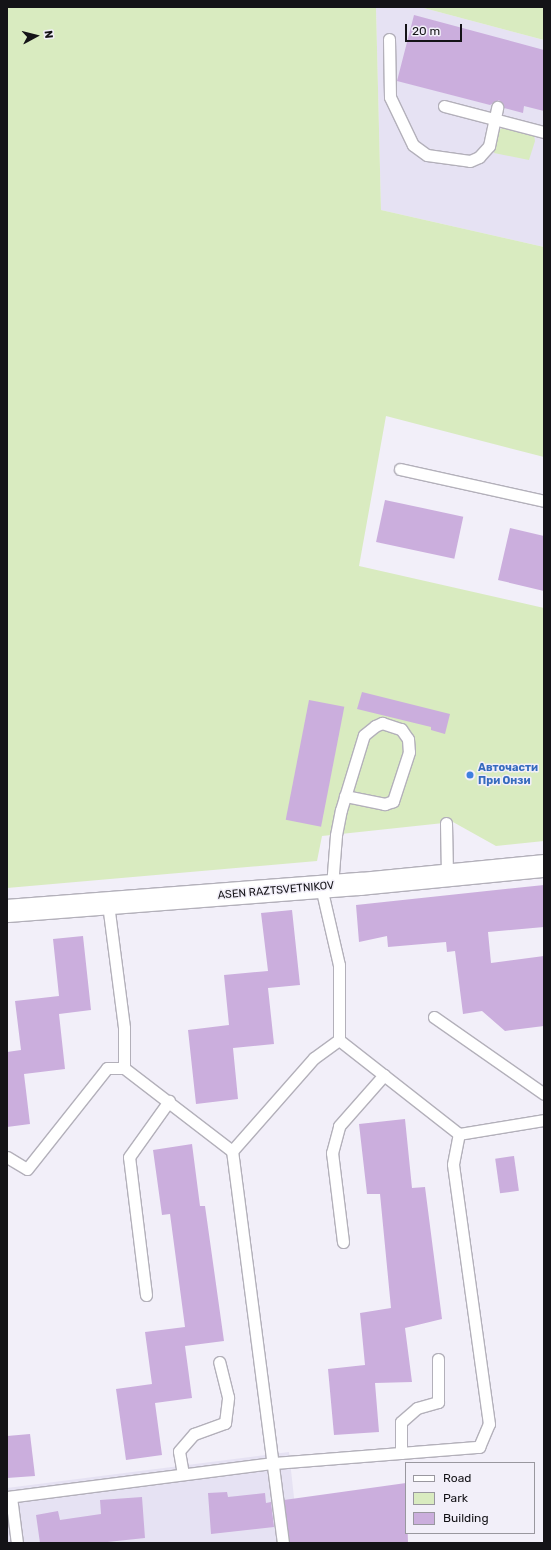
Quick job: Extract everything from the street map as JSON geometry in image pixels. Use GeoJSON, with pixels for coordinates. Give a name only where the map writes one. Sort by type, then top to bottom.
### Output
{"type":"FeatureCollection","features":[{"type":"Feature","properties":{"kind":"street","name":"ASEN RAZTSVETNIKOV"},"geometry":{"type":"LineString","coordinates":[[7,911],[447,876],[544,866]]}},
{"type":"Feature","properties":{"kind":"lane"},"geometry":{"type":"LineString","coordinates":[[389,39],[390,97],[414,145],[427,155],[470,161],[479,157],[489,146],[497,107]]}},
{"type":"Feature","properties":{"kind":"lane"},"geometry":{"type":"LineString","coordinates":[[444,106],[544,132]]}},
{"type":"Feature","properties":{"kind":"lane"},"geometry":{"type":"LineString","coordinates":[[400,469],[544,501]]}},
{"type":"Feature","properties":{"kind":"lane"},"geometry":{"type":"LineString","coordinates":[[339,1040],[339,965],[327,886],[336,835],[345,796],[364,735],[375,726],[382,724],[401,729],[409,746],[396,798],[385,804],[345,796]]}},
{"type":"Feature","properties":{"kind":"lane"},"geometry":{"type":"LineString","coordinates":[[446,822],[447,876]]}},
{"type":"Feature","properties":{"kind":"lane"},"geometry":{"type":"LineString","coordinates":[[108,904],[124,1028],[124,1068]]}},
{"type":"Feature","properties":{"kind":"lane"},"geometry":{"type":"LineString","coordinates":[[434,1017],[544,1094]]}},
{"type":"Feature","properties":{"kind":"lane"},"geometry":{"type":"LineString","coordinates":[[339,1040],[459,1134],[544,1120]]}},
{"type":"Feature","properties":{"kind":"lane"},"geometry":{"type":"LineString","coordinates":[[232,1151],[314,1058],[339,1040]]}},
{"type":"Feature","properties":{"kind":"lane"},"geometry":{"type":"LineString","coordinates":[[7,1157],[27,1169],[107,1068],[124,1068],[169,1101],[232,1151],[284,1543]]}},
{"type":"Feature","properties":{"kind":"lane"},"geometry":{"type":"LineString","coordinates":[[343,1242],[332,1153],[339,1126],[384,1075]]}},
{"type":"Feature","properties":{"kind":"lane"},"geometry":{"type":"LineString","coordinates":[[146,1295],[129,1157],[169,1101]]}},
{"type":"Feature","properties":{"kind":"lane"},"geometry":{"type":"LineString","coordinates":[[17,1543],[9,1497],[274,1463],[479,1446],[489,1424],[453,1164],[459,1134]]}},
{"type":"Feature","properties":{"kind":"lane"},"geometry":{"type":"LineString","coordinates":[[401,1453],[401,1422],[417,1408],[438,1402],[438,1359]]}},
{"type":"Feature","properties":{"kind":"lane"},"geometry":{"type":"LineString","coordinates":[[183,1474],[179,1451],[194,1434],[225,1423],[228,1397],[219,1362]]}},
{"type":"Feature","properties":{"kind":"shaded area"},"geometry":{"type":"Polygon","coordinates":[[[376,7],[420,7],[544,40],[544,247],[381,210],[376,7]]]}},
{"type":"Feature","properties":{"kind":"shaded area"},"geometry":{"type":"Polygon","coordinates":[[[289,1452],[299,1543],[7,1543],[7,1488],[289,1452]]]}},
{"type":"Feature","properties":{"kind":"green space"},"geometry":{"type":"Polygon","coordinates":[[[7,7],[376,7],[381,210],[544,247],[544,457],[386,416],[359,566],[544,608],[544,841],[496,846],[453,822],[322,836],[317,861],[7,888],[7,7]]]}},
{"type":"Feature","properties":{"kind":"green space"},"geometry":{"type":"Polygon","coordinates":[[[420,7],[544,7],[544,40],[420,7]]]}},
{"type":"Feature","properties":{"kind":"green space"},"geometry":{"type":"Polygon","coordinates":[[[502,128],[510,128],[534,134],[535,141],[529,160],[494,153],[498,131],[502,128]]]}},
{"type":"Feature","properties":{"kind":"building"},"geometry":{"type":"Polygon","coordinates":[[[414,15],[544,50],[544,111],[524,106],[523,113],[504,108],[499,100],[490,105],[397,81],[414,15]]]}},
{"type":"Feature","properties":{"kind":"building"},"geometry":{"type":"Polygon","coordinates":[[[385,500],[463,517],[454,559],[376,542],[385,500]]]}},
{"type":"Feature","properties":{"kind":"building"},"geometry":{"type":"Polygon","coordinates":[[[510,528],[544,536],[544,591],[498,580],[510,528]]]}},
{"type":"Feature","properties":{"kind":"building"},"geometry":{"type":"Polygon","coordinates":[[[362,692],[450,714],[445,734],[431,730],[431,727],[357,709],[362,692]]]}},
{"type":"Feature","properties":{"kind":"building"},"geometry":{"type":"Polygon","coordinates":[[[309,700],[344,707],[321,827],[286,820],[309,700]]]}},
{"type":"Feature","properties":{"kind":"building"},"geometry":{"type":"Polygon","coordinates":[[[544,885],[544,927],[488,932],[491,963],[544,956],[544,1026],[505,1031],[482,1011],[463,1014],[455,951],[447,952],[446,942],[388,947],[387,936],[359,942],[356,905],[544,885]]]}},
{"type":"Feature","properties":{"kind":"building"},"geometry":{"type":"Polygon","coordinates":[[[292,910],[300,985],[268,988],[274,1044],[233,1048],[238,1099],[196,1104],[188,1030],[229,1025],[224,975],[268,971],[261,913],[292,910]]]}},
{"type":"Feature","properties":{"kind":"building"},"geometry":{"type":"Polygon","coordinates":[[[83,936],[91,1010],[59,1014],[65,1069],[24,1074],[30,1124],[7,1127],[7,1052],[21,1050],[15,1001],[59,996],[53,939],[83,936]]]}},
{"type":"Feature","properties":{"kind":"building"},"geometry":{"type":"Polygon","coordinates":[[[405,1119],[412,1188],[425,1187],[442,1319],[405,1328],[412,1382],[375,1383],[379,1432],[334,1435],[328,1369],[365,1365],[360,1313],[391,1308],[380,1194],[367,1194],[359,1124],[405,1119]]]}},
{"type":"Feature","properties":{"kind":"building"},"geometry":{"type":"Polygon","coordinates":[[[192,1144],[200,1206],[205,1206],[224,1341],[185,1346],[192,1398],[155,1403],[162,1455],[126,1460],[116,1389],[152,1384],[145,1332],[185,1327],[170,1214],[162,1215],[153,1150],[192,1144]]]}},
{"type":"Feature","properties":{"kind":"building"},"geometry":{"type":"Polygon","coordinates":[[[514,1156],[519,1191],[500,1193],[495,1159],[514,1156]]]}},
{"type":"Feature","properties":{"kind":"building"},"geometry":{"type":"Polygon","coordinates":[[[30,1434],[35,1476],[7,1478],[7,1436],[30,1434]]]}},
{"type":"Feature","properties":{"kind":"building"},"geometry":{"type":"Polygon","coordinates":[[[405,1483],[405,1534],[408,1534],[408,1543],[290,1543],[284,1500],[405,1483]]]}},
{"type":"Feature","properties":{"kind":"building"},"geometry":{"type":"Polygon","coordinates":[[[227,1492],[228,1497],[265,1493],[266,1503],[271,1502],[274,1527],[211,1534],[208,1493],[227,1492]]]}},
{"type":"Feature","properties":{"kind":"building"},"geometry":{"type":"Polygon","coordinates":[[[142,1497],[145,1538],[98,1543],[40,1543],[36,1515],[58,1511],[60,1520],[101,1514],[100,1500],[142,1497]]]}},
{"type":"Feature","properties":{"kind":"place","name":"Авточасти При Онзи"},"geometry":{"type":"Point","coordinates":[470,775]}}]}
